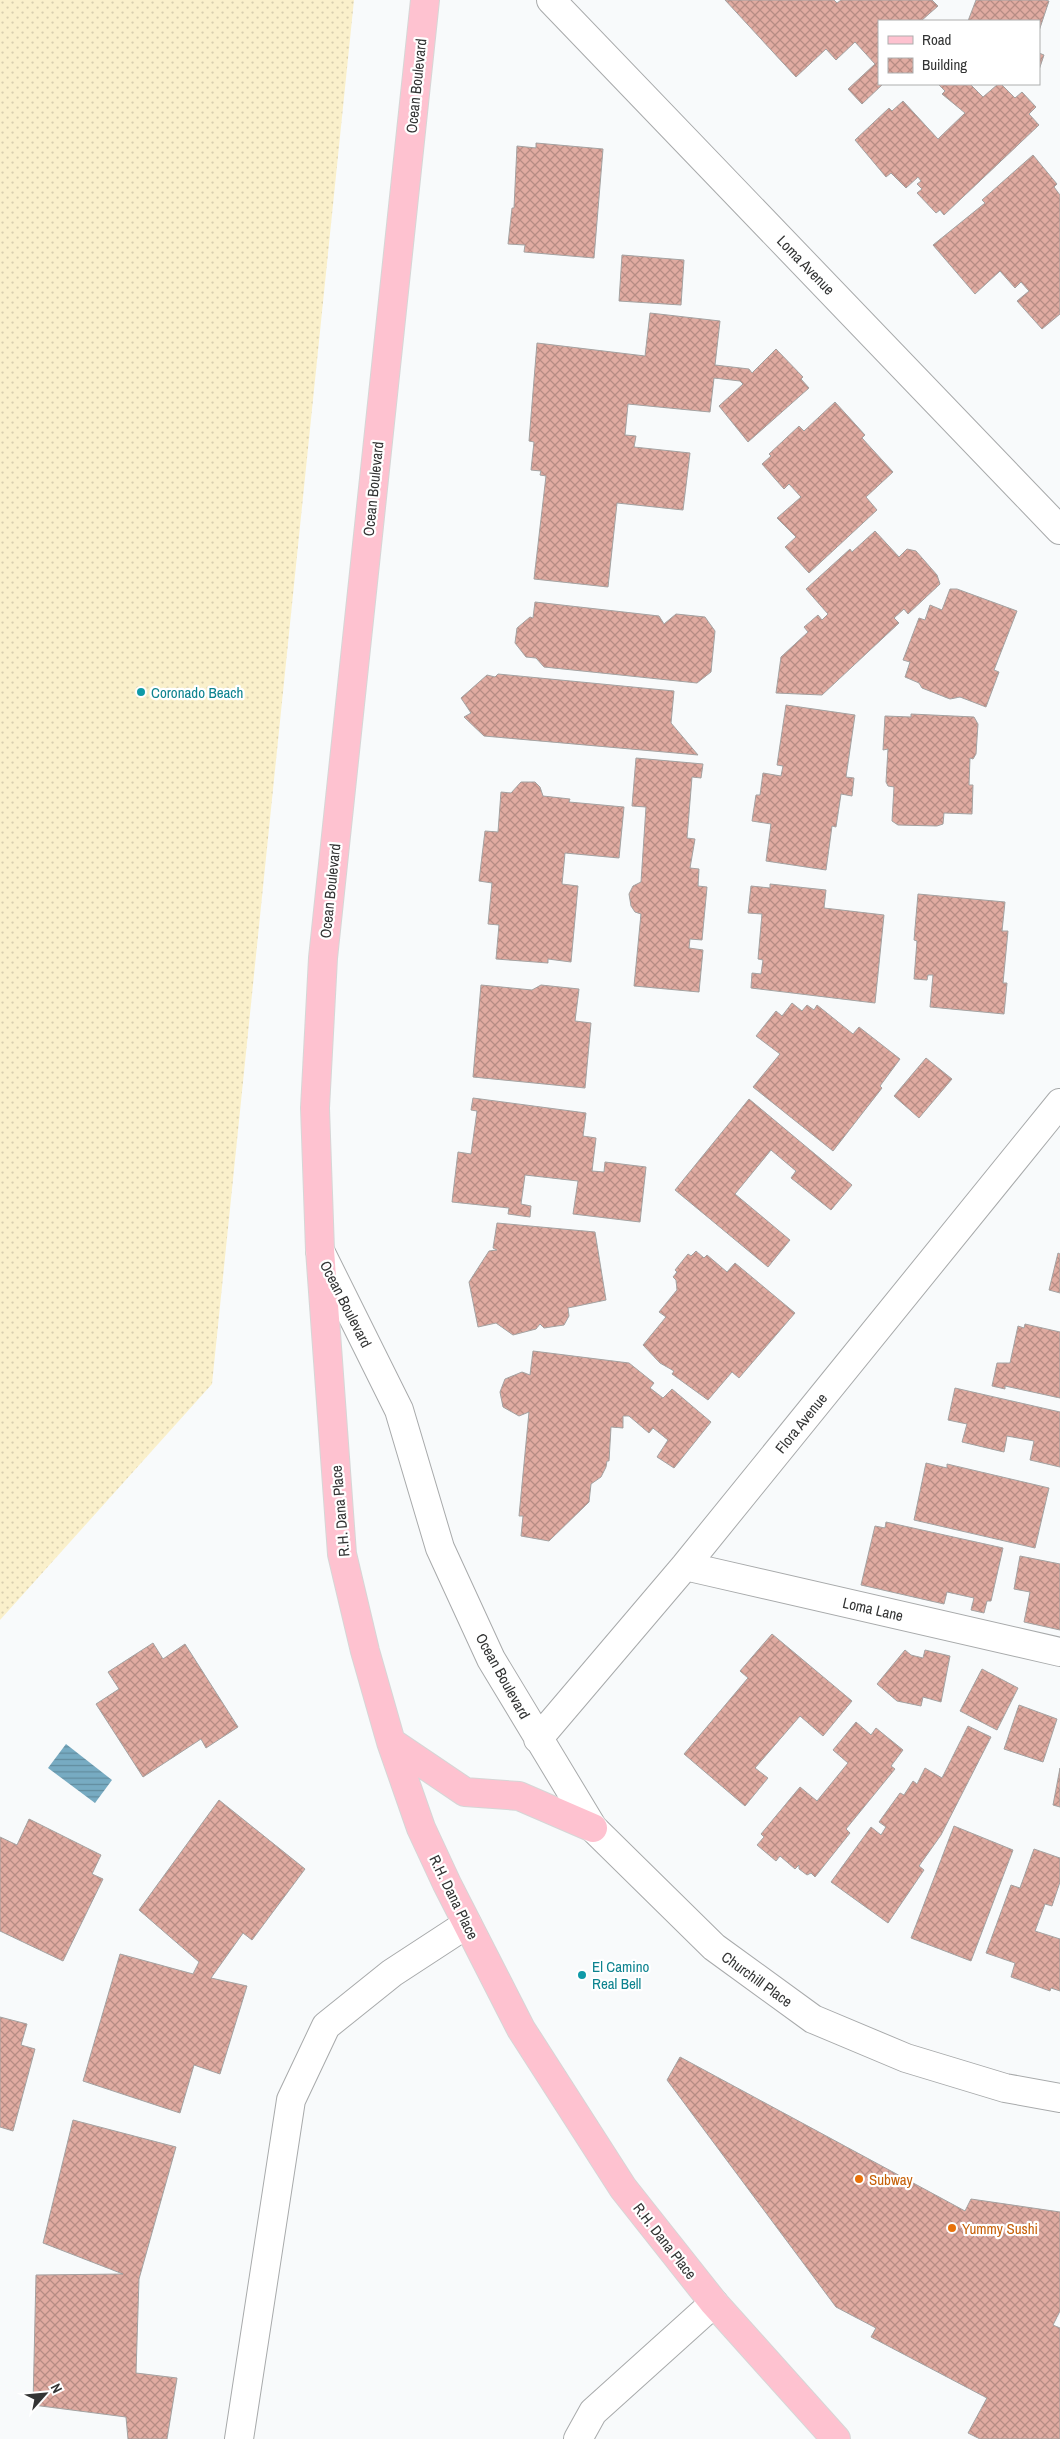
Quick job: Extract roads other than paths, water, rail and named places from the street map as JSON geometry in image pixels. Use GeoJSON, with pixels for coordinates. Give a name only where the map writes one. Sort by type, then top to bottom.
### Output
{"type":"FeatureCollection","features":[{"type":"Feature","properties":{"kind":"main road","name":"Ocean Boulevard"},"geometry":{"type":"LineString","coordinates":[[320,1250],[315,1108],[323,958],[425,0]]}},
{"type":"Feature","properties":{"kind":"main road","name":"R.H. Dana Place"},"geometry":{"type":"LineString","coordinates":[[320,1250],[342,1554],[365,1651],[391,1742],[421,1828],[467,1924],[521,2029],[623,2188],[714,2303],[836,2439]]}},
{"type":"Feature","properties":{"kind":"main road"},"geometry":{"type":"LineString","coordinates":[[391,1742],[465,1792],[518,1796],[593,1828]]}},
{"type":"Feature","properties":{"kind":"street","name":"Loma Avenue"},"geometry":{"type":"LineString","coordinates":[[551,0],[1060,530]]}},
{"type":"Feature","properties":{"kind":"street","name":"Flora Avenue"},"geometry":{"type":"LineString","coordinates":[[538,1739],[685,1566],[1060,1102]]}},
{"type":"Feature","properties":{"kind":"street","name":"Ocean Boulevard"},"geometry":{"type":"LineString","coordinates":[[320,1250],[399,1410],[440,1548],[491,1660],[538,1739]]}},
{"type":"Feature","properties":{"kind":"street","name":"Loma Lane"},"geometry":{"type":"LineString","coordinates":[[685,1566],[1060,1652]]}},
{"type":"Feature","properties":{"kind":"street","name":"Churchill Place"},"geometry":{"type":"LineString","coordinates":[[538,1739],[593,1828],[714,1948],[813,2019],[906,2058],[1005,2088],[1060,2098]]}},
{"type":"Feature","properties":{"kind":"street"},"geometry":{"type":"LineString","coordinates":[[239,2439],[291,2100],[326,2026],[392,1973],[467,1924]]}},
{"type":"Feature","properties":{"kind":"street"},"geometry":{"type":"LineString","coordinates":[[578,2439],[593,2412],[714,2303]]}},
{"type":"Feature","properties":{"kind":"water"},"geometry":{"type":"Polygon","coordinates":[[[66,1744],[112,1780],[95,1803],[48,1768],[66,1744]]]}},
{"type":"Feature","properties":{"kind":"place","name":"Coronado Beach"},"geometry":{"type":"Point","coordinates":[141,692]}},
{"type":"Feature","properties":{"kind":"place","name":"El Camino Real Bell"},"geometry":{"type":"Point","coordinates":[582,1975]}},
{"type":"Feature","properties":{"kind":"place","name":"Subway"},"geometry":{"type":"Point","coordinates":[859,2179]}},
{"type":"Feature","properties":{"kind":"place","name":"Yummy Sushi"},"geometry":{"type":"Point","coordinates":[952,2228]}}]}
